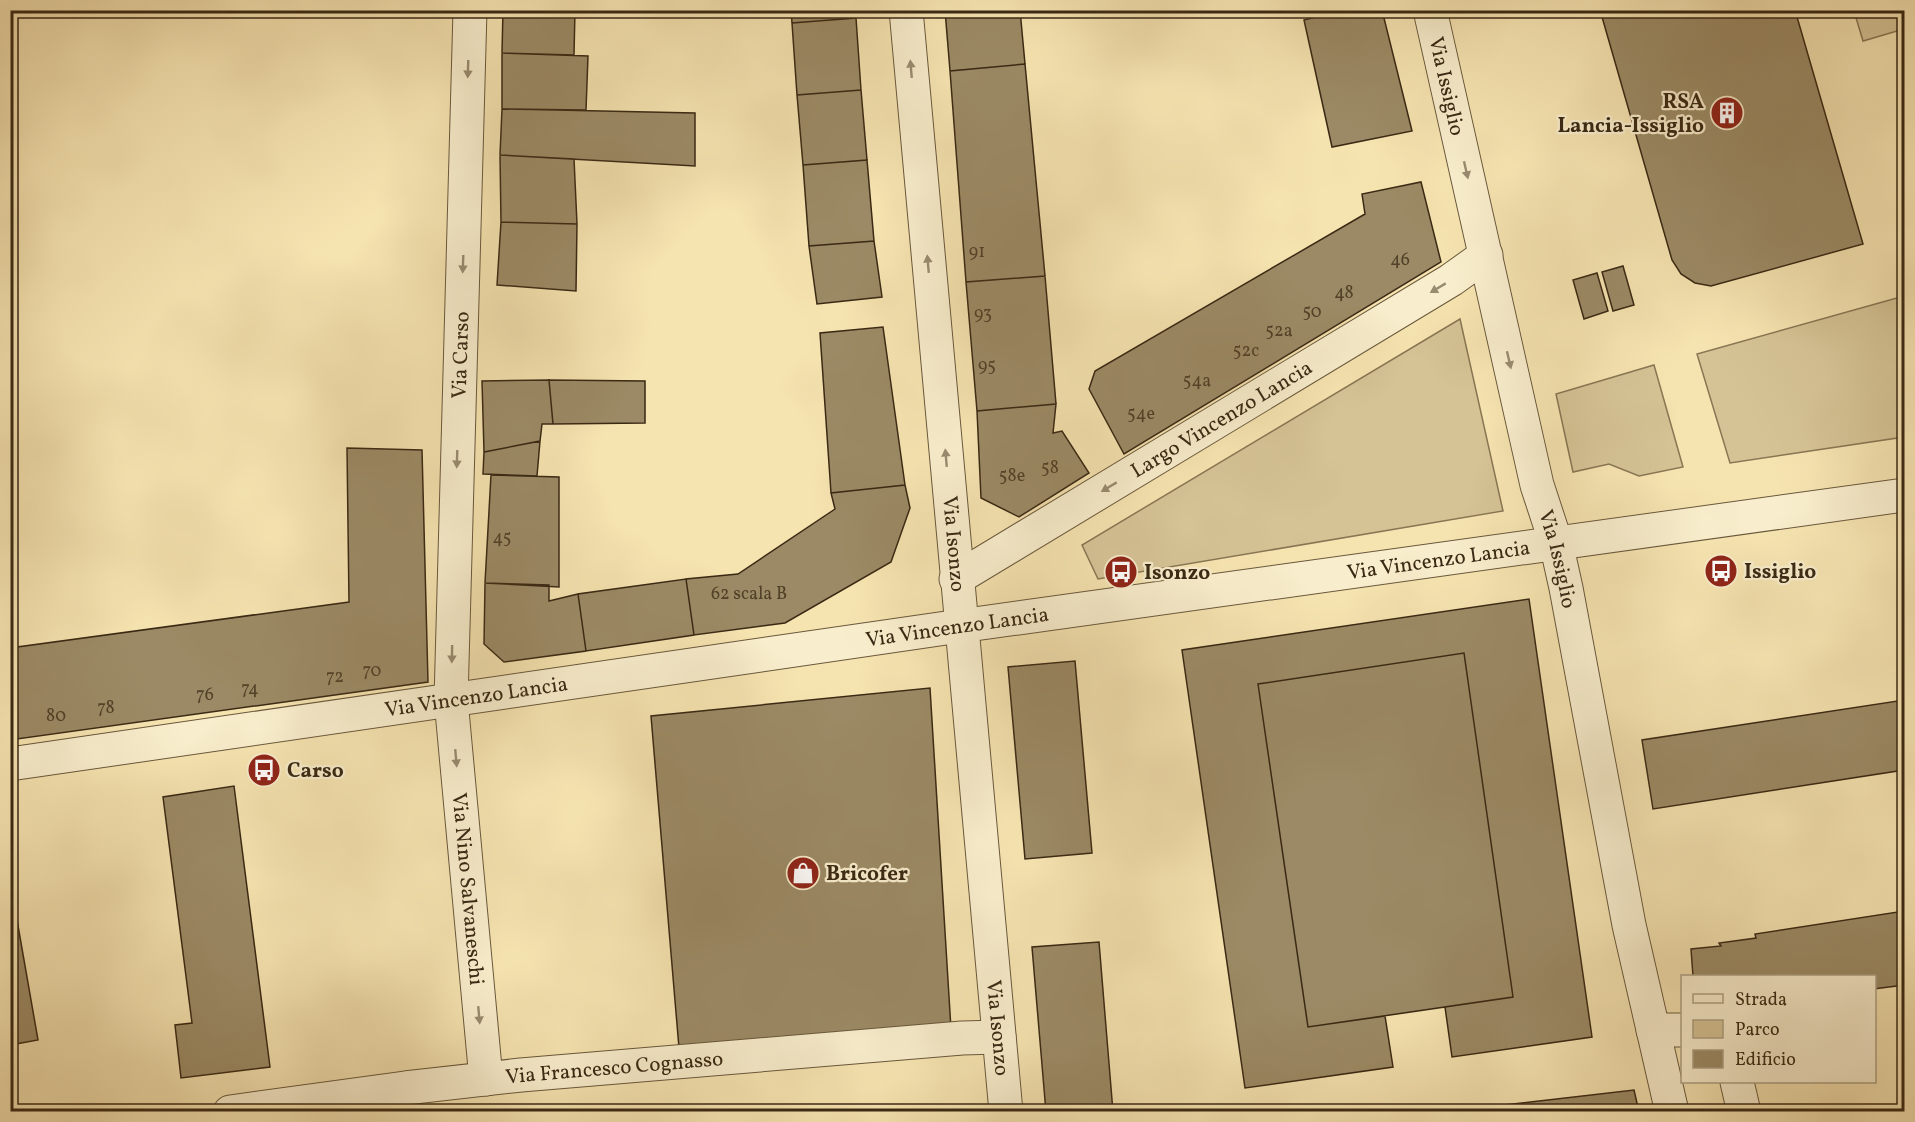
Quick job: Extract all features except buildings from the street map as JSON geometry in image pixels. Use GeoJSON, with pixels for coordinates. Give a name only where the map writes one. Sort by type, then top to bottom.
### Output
{"type":"FeatureCollection","features":[{"type":"Feature","properties":{"kind":"street","name":"Via Carso"},"geometry":{"type":"LineString","coordinates":[[451,700],[470,10]]}},
{"type":"Feature","properties":{"kind":"street","name":"Via Isonzo"},"geometry":{"type":"LineString","coordinates":[[906,10],[960,626],[1006,1112]]}},
{"type":"Feature","properties":{"kind":"street","name":"Via Issiglio"},"geometry":{"type":"LineString","coordinates":[[1430,10],[1537,485],[1556,543],[1629,925],[1668,1030],[1672,1112]]}},
{"type":"Feature","properties":{"kind":"street","name":"Largo Vincenzo Lancia"},"geometry":{"type":"LineString","coordinates":[[957,579],[1451,280],[1486,255]]}},
{"type":"Feature","properties":{"kind":"street","name":"Via Vincenzo Lancia"},"geometry":{"type":"LineString","coordinates":[[10,764],[960,626],[1905,495]]}},
{"type":"Feature","properties":{"kind":"street","name":"Via Nino Salvaneschi"},"geometry":{"type":"LineString","coordinates":[[451,700],[486,1079]]}},
{"type":"Feature","properties":{"kind":"street","name":"Via Francesco Cognasso"},"geometry":{"type":"LineString","coordinates":[[230,1112],[406,1100],[486,1079],[962,1038],[999,1037]]}},
{"type":"Feature","properties":{"kind":"street"},"geometry":{"type":"LineString","coordinates":[[1737,1083],[1744,1112]]}},
{"type":"Feature","properties":{"kind":"green space"},"geometry":{"type":"Polygon","coordinates":[[[1854,11],[1904,11],[1904,29],[1863,41],[1854,11]]]}},
{"type":"Feature","properties":{"kind":"green space"},"geometry":{"type":"Polygon","coordinates":[[[1904,296],[1904,437],[1730,463],[1697,354],[1904,296]]]}},
{"type":"Feature","properties":{"kind":"green space"},"geometry":{"type":"Polygon","coordinates":[[[1460,319],[1503,511],[1098,579],[1082,545],[1460,319]]]}},
{"type":"Feature","properties":{"kind":"green space"},"geometry":{"type":"Polygon","coordinates":[[[1654,365],[1683,467],[1639,476],[1609,464],[1573,472],[1556,394],[1654,365]]]}},
{"type":"Feature","properties":{"kind":"place","name":"RSA Lancia-Issiglio"},"geometry":{"type":"Point","coordinates":[1727,113]}},
{"type":"Feature","properties":{"kind":"place","name":"Issiglio"},"geometry":{"type":"Point","coordinates":[1721,571]}},
{"type":"Feature","properties":{"kind":"place","name":"Isonzo"},"geometry":{"type":"Point","coordinates":[1121,572]}},
{"type":"Feature","properties":{"kind":"place","name":"Carso"},"geometry":{"type":"Point","coordinates":[264,770]}},
{"type":"Feature","properties":{"kind":"place","name":"Bricofer"},"geometry":{"type":"Point","coordinates":[803,873]}}]}
